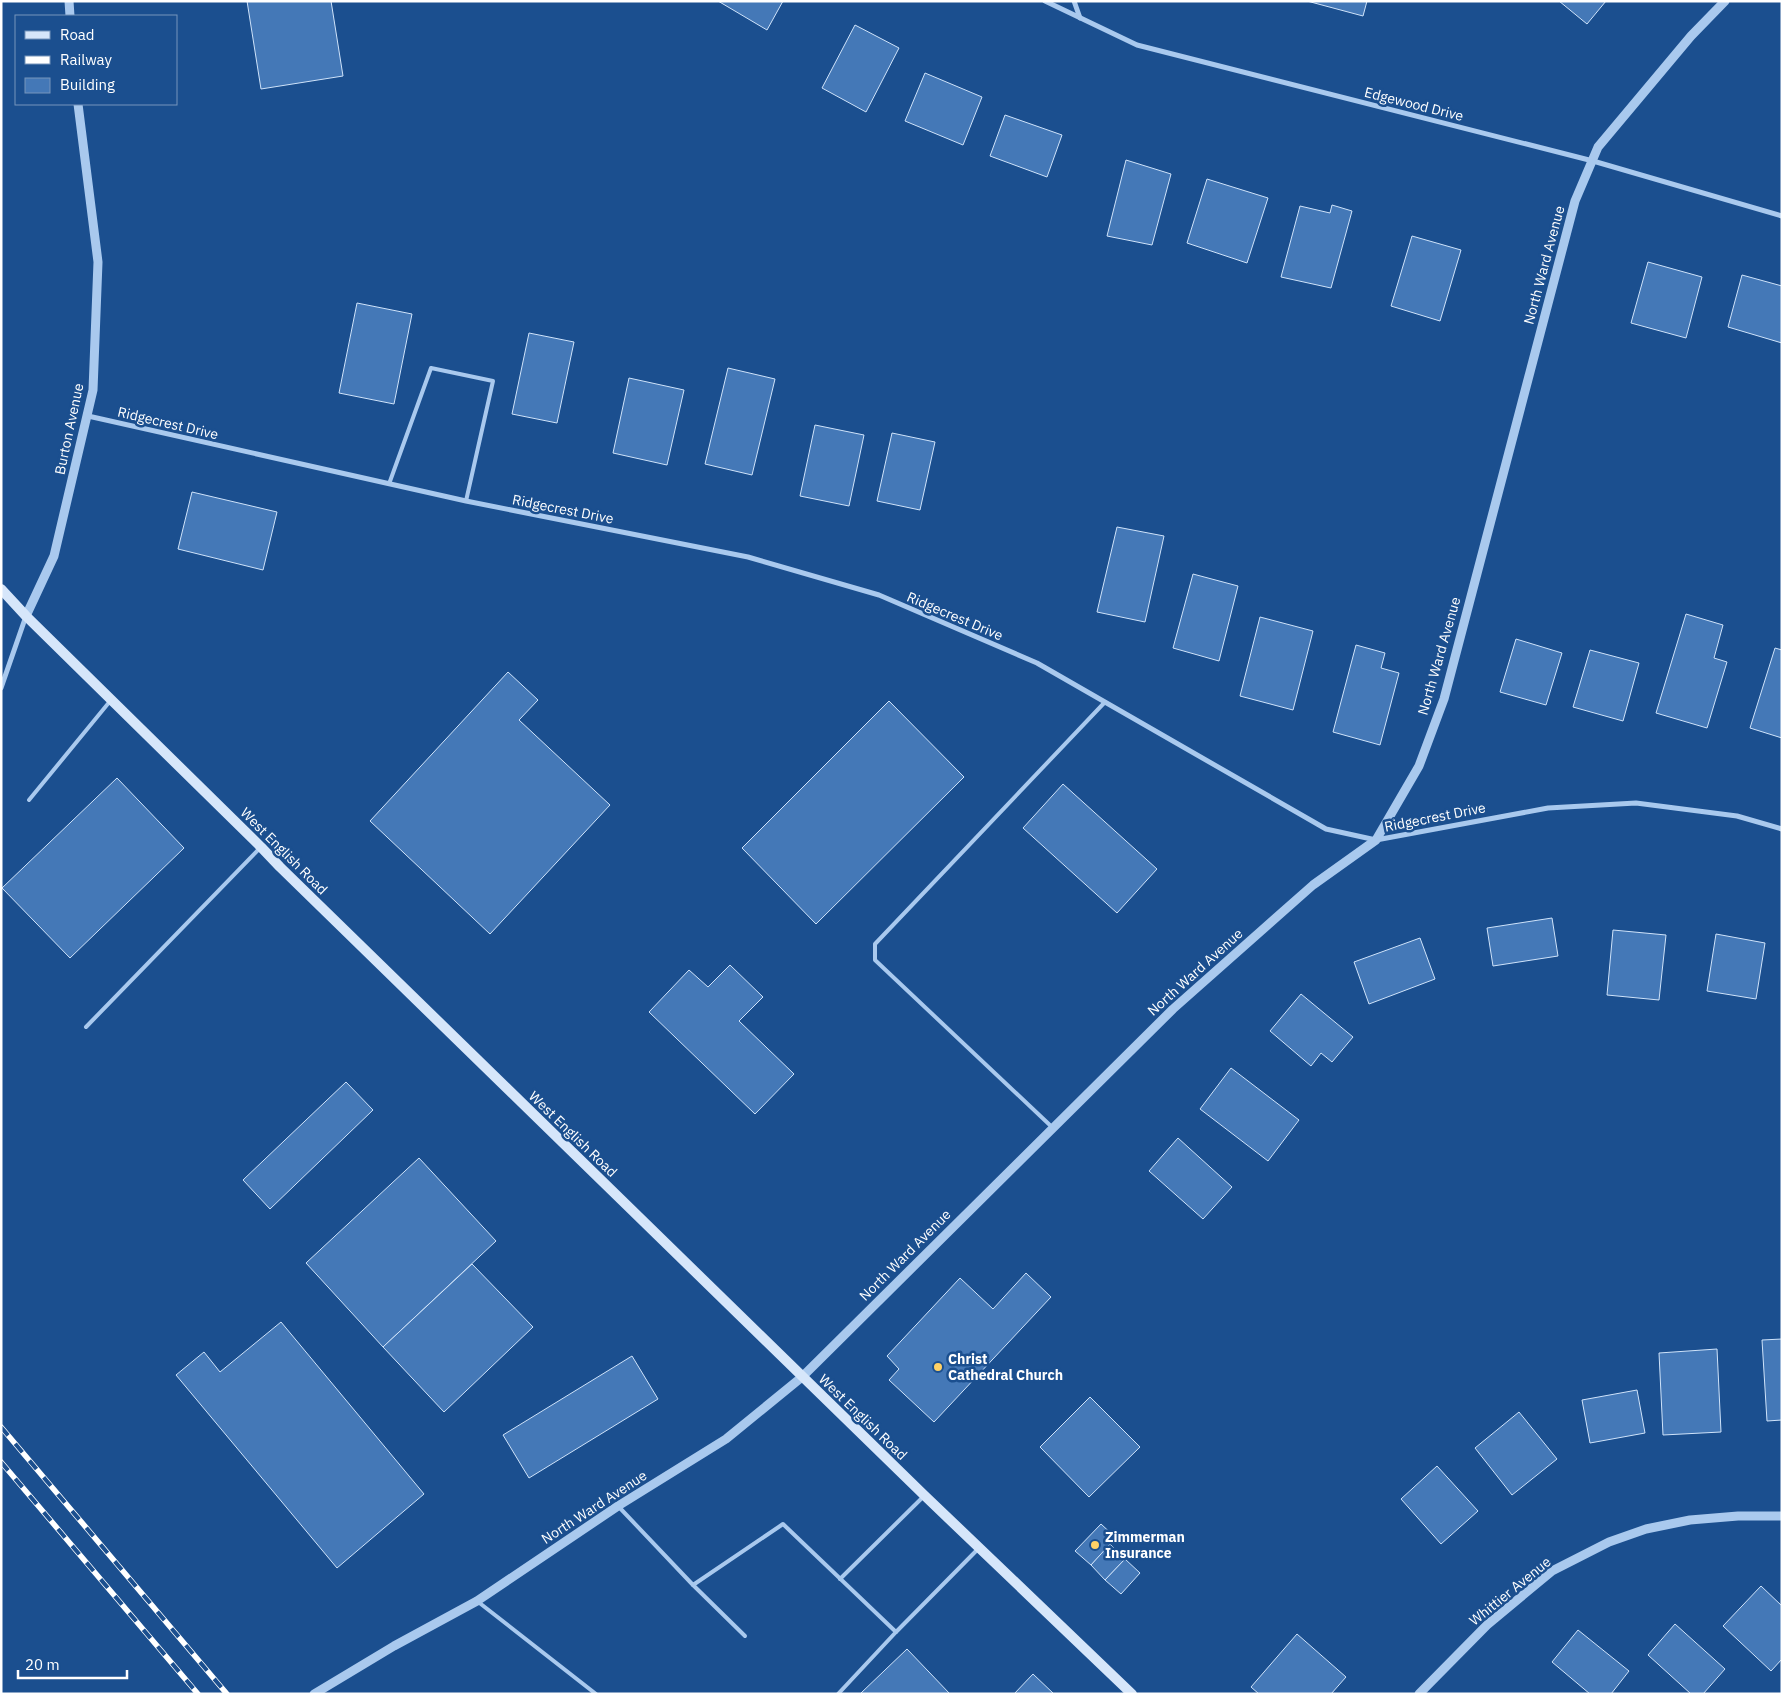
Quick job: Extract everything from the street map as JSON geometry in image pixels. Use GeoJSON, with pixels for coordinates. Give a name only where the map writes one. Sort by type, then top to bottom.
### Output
{"type":"FeatureCollection","features":[{"type":"Feature","properties":{"kind":"main road","name":"West English Road"},"geometry":{"type":"LineString","coordinates":[[1,589],[287,874],[802,1377],[1132,1694]]}},
{"type":"Feature","properties":{"kind":"street"},"geometry":{"type":"LineString","coordinates":[[69,1],[70,15]]}},
{"type":"Feature","properties":{"kind":"street","name":"Edgewood Drive"},"geometry":{"type":"LineString","coordinates":[[1045,1],[1137,45],[1593,161],[1782,216]]}},
{"type":"Feature","properties":{"kind":"street"},"geometry":{"type":"LineString","coordinates":[[1074,1],[1080,18]]}},
{"type":"Feature","properties":{"kind":"street","name":"North Ward Avenue"},"geometry":{"type":"LineString","coordinates":[[314,1694],[394,1646],[477,1601],[618,1506],[726,1439],[802,1377],[1173,1008],[1313,885],[1376,840],[1419,766],[1444,699],[1575,202],[1598,147],[1691,36],[1724,1]]}},
{"type":"Feature","properties":{"kind":"street","name":"Burton Avenue"},"geometry":{"type":"LineString","coordinates":[[1,688],[26,616],[54,556],[93,390],[98,262],[78,105]]}},
{"type":"Feature","properties":{"kind":"street","name":"Ridgecrest Drive"},"geometry":{"type":"LineString","coordinates":[[88,416],[466,501],[748,557],[878,595],[1037,663],[1326,829],[1376,840],[1548,808],[1636,803],[1737,816],[1782,829]]}},
{"type":"Feature","properties":{"kind":"street","name":"Whittier Avenue"},"geometry":{"type":"LineString","coordinates":[[1419,1694],[1488,1625],[1552,1571],[1609,1542],[1646,1529],[1690,1520],[1738,1516],[1782,1516]]}},
{"type":"Feature","properties":{"kind":"lane"},"geometry":{"type":"LineString","coordinates":[[390,484],[431,368],[494,381],[466,501]]}},
{"type":"Feature","properties":{"kind":"lane"},"geometry":{"type":"LineString","coordinates":[[29,800],[111,700]]}},
{"type":"Feature","properties":{"kind":"lane"},"geometry":{"type":"LineString","coordinates":[[1053,1128],[875,960],[875,944],[1106,702]]}},
{"type":"Feature","properties":{"kind":"lane"},"geometry":{"type":"LineString","coordinates":[[86,1027],[261,847]]}},
{"type":"Feature","properties":{"kind":"lane"},"geometry":{"type":"LineString","coordinates":[[840,1579],[924,1495]]}},
{"type":"Feature","properties":{"kind":"lane"},"geometry":{"type":"LineString","coordinates":[[618,1506],[693,1585],[745,1636]]}},
{"type":"Feature","properties":{"kind":"lane"},"geometry":{"type":"LineString","coordinates":[[693,1585],[783,1524],[896,1632]]}},
{"type":"Feature","properties":{"kind":"lane"},"geometry":{"type":"LineString","coordinates":[[838,1694],[979,1548]]}},
{"type":"Feature","properties":{"kind":"lane"},"geometry":{"type":"LineString","coordinates":[[477,1601],[596,1694]]}},
{"type":"Feature","properties":{"kind":"building"},"geometry":{"type":"Polygon","coordinates":[[[247,1],[331,1],[343,76],[261,89],[247,1]]]}},
{"type":"Feature","properties":{"kind":"building"},"geometry":{"type":"Polygon","coordinates":[[[718,1],[783,1],[767,30],[718,1]]]}},
{"type":"Feature","properties":{"kind":"building"},"geometry":{"type":"Polygon","coordinates":[[[1307,1],[1367,1],[1363,16],[1307,1]]]}},
{"type":"Feature","properties":{"kind":"building"},"geometry":{"type":"Polygon","coordinates":[[[1559,1],[1606,1],[1587,24],[1559,1]]]}},
{"type":"Feature","properties":{"kind":"building"},"geometry":{"type":"Polygon","coordinates":[[[855,25],[899,48],[866,112],[822,88],[855,25]]]}},
{"type":"Feature","properties":{"kind":"building"},"geometry":{"type":"Polygon","coordinates":[[[925,73],[982,97],[963,145],[905,121],[925,73]]]}},
{"type":"Feature","properties":{"kind":"building"},"geometry":{"type":"Polygon","coordinates":[[[1005,115],[1062,135],[1047,177],[990,156],[1005,115]]]}},
{"type":"Feature","properties":{"kind":"building"},"geometry":{"type":"Polygon","coordinates":[[[1126,160],[1171,174],[1152,245],[1107,236],[1126,160]]]}},
{"type":"Feature","properties":{"kind":"building"},"geometry":{"type":"Polygon","coordinates":[[[1207,179],[1268,198],[1247,263],[1187,243],[1207,179]]]}},
{"type":"Feature","properties":{"kind":"building"},"geometry":{"type":"Polygon","coordinates":[[[1332,205],[1352,211],[1331,288],[1281,277],[1300,206],[1330,213],[1332,205]]]}},
{"type":"Feature","properties":{"kind":"building"},"geometry":{"type":"Polygon","coordinates":[[[1412,236],[1461,250],[1440,321],[1391,306],[1412,236]]]}},
{"type":"Feature","properties":{"kind":"building"},"geometry":{"type":"Polygon","coordinates":[[[1648,262],[1702,277],[1686,338],[1631,323],[1648,262]]]}},
{"type":"Feature","properties":{"kind":"building"},"geometry":{"type":"Polygon","coordinates":[[[1742,275],[1782,286],[1782,343],[1728,327],[1742,275]]]}},
{"type":"Feature","properties":{"kind":"building"},"geometry":{"type":"Polygon","coordinates":[[[357,303],[412,314],[394,404],[339,393],[357,303]]]}},
{"type":"Feature","properties":{"kind":"building"},"geometry":{"type":"Polygon","coordinates":[[[529,333],[574,342],[557,423],[512,414],[529,333]]]}},
{"type":"Feature","properties":{"kind":"building"},"geometry":{"type":"Polygon","coordinates":[[[728,368],[775,379],[752,475],[705,464],[728,368]]]}},
{"type":"Feature","properties":{"kind":"building"},"geometry":{"type":"Polygon","coordinates":[[[629,378],[684,390],[667,465],[613,453],[629,378]]]}},
{"type":"Feature","properties":{"kind":"building"},"geometry":{"type":"Polygon","coordinates":[[[815,425],[864,435],[849,506],[800,496],[815,425]]]}},
{"type":"Feature","properties":{"kind":"building"},"geometry":{"type":"Polygon","coordinates":[[[892,433],[935,442],[920,510],[877,501],[892,433]]]}},
{"type":"Feature","properties":{"kind":"building"},"geometry":{"type":"Polygon","coordinates":[[[192,492],[277,512],[263,570],[178,549],[192,492]]]}},
{"type":"Feature","properties":{"kind":"building"},"geometry":{"type":"Polygon","coordinates":[[[1117,527],[1164,536],[1145,622],[1097,612],[1117,527]]]}},
{"type":"Feature","properties":{"kind":"building"},"geometry":{"type":"Polygon","coordinates":[[[1193,574],[1238,586],[1219,661],[1173,648],[1193,574]]]}},
{"type":"Feature","properties":{"kind":"building"},"geometry":{"type":"Polygon","coordinates":[[[1686,614],[1723,625],[1714,658],[1727,662],[1707,728],[1656,713],[1686,614]]]}},
{"type":"Feature","properties":{"kind":"building"},"geometry":{"type":"Polygon","coordinates":[[[1260,617],[1313,631],[1293,710],[1240,696],[1260,617]]]}},
{"type":"Feature","properties":{"kind":"building"},"geometry":{"type":"Polygon","coordinates":[[[1516,639],[1562,653],[1546,705],[1500,692],[1516,639]]]}},
{"type":"Feature","properties":{"kind":"building"},"geometry":{"type":"Polygon","coordinates":[[[1356,645],[1385,653],[1381,668],[1399,673],[1380,745],[1333,732],[1356,645]]]}},
{"type":"Feature","properties":{"kind":"building"},"geometry":{"type":"Polygon","coordinates":[[[1775,648],[1782,650],[1782,738],[1750,728],[1775,648]]]}},
{"type":"Feature","properties":{"kind":"building"},"geometry":{"type":"Polygon","coordinates":[[[1590,650],[1639,663],[1623,721],[1573,707],[1590,650]]]}},
{"type":"Feature","properties":{"kind":"building"},"geometry":{"type":"Polygon","coordinates":[[[508,672],[538,700],[519,720],[610,805],[490,934],[370,821],[508,672]]]}},
{"type":"Feature","properties":{"kind":"building"},"geometry":{"type":"Polygon","coordinates":[[[889,701],[964,777],[816,924],[742,848],[889,701]]]}},
{"type":"Feature","properties":{"kind":"building"},"geometry":{"type":"Polygon","coordinates":[[[117,778],[184,848],[70,958],[2,888],[117,778]]]}},
{"type":"Feature","properties":{"kind":"building"},"geometry":{"type":"Polygon","coordinates":[[[1063,784],[1157,869],[1117,913],[1023,828],[1063,784]]]}},
{"type":"Feature","properties":{"kind":"building"},"geometry":{"type":"Polygon","coordinates":[[[1552,918],[1558,956],[1493,966],[1487,928],[1552,918]]]}},
{"type":"Feature","properties":{"kind":"building"},"geometry":{"type":"Polygon","coordinates":[[[1613,930],[1666,935],[1659,1000],[1607,995],[1613,930]]]}},
{"type":"Feature","properties":{"kind":"building"},"geometry":{"type":"Polygon","coordinates":[[[1716,934],[1765,943],[1756,999],[1707,991],[1716,934]]]}},
{"type":"Feature","properties":{"kind":"building"},"geometry":{"type":"Polygon","coordinates":[[[1420,938],[1435,979],[1369,1004],[1354,962],[1420,938]]]}},
{"type":"Feature","properties":{"kind":"building"},"geometry":{"type":"Polygon","coordinates":[[[730,965],[763,997],[739,1021],[794,1074],[755,1114],[649,1012],[689,970],[708,987],[730,965]]]}},
{"type":"Feature","properties":{"kind":"building"},"geometry":{"type":"Polygon","coordinates":[[[1301,994],[1353,1037],[1332,1062],[1321,1053],[1311,1066],[1270,1031],[1301,994]]]}},
{"type":"Feature","properties":{"kind":"building"},"geometry":{"type":"Polygon","coordinates":[[[1231,1068],[1299,1120],[1268,1161],[1200,1109],[1231,1068]]]}},
{"type":"Feature","properties":{"kind":"building"},"geometry":{"type":"Polygon","coordinates":[[[346,1082],[373,1110],[270,1209],[243,1180],[346,1082]]]}},
{"type":"Feature","properties":{"kind":"building"},"geometry":{"type":"Polygon","coordinates":[[[1178,1138],[1232,1187],[1203,1219],[1149,1171],[1178,1138]]]}},
{"type":"Feature","properties":{"kind":"building"},"geometry":{"type":"Polygon","coordinates":[[[419,1158],[496,1241],[383,1347],[306,1263],[419,1158]]]}},
{"type":"Feature","properties":{"kind":"building"},"geometry":{"type":"Polygon","coordinates":[[[472,1264],[533,1327],[444,1412],[383,1347],[472,1264]]]}},
{"type":"Feature","properties":{"kind":"building"},"geometry":{"type":"Polygon","coordinates":[[[1026,1273],[1051,1297],[934,1422],[889,1380],[899,1369],[887,1356],[960,1278],[993,1309],[1026,1273]]]}},
{"type":"Feature","properties":{"kind":"building"},"geometry":{"type":"Polygon","coordinates":[[[281,1322],[424,1494],[337,1568],[176,1375],[204,1352],[220,1372],[281,1322]]]}},
{"type":"Feature","properties":{"kind":"building"},"geometry":{"type":"Polygon","coordinates":[[[1782,1339],[1782,1420],[1767,1421],[1762,1340],[1782,1339]]]}},
{"type":"Feature","properties":{"kind":"building"},"geometry":{"type":"Polygon","coordinates":[[[1717,1349],[1721,1432],[1663,1435],[1659,1353],[1717,1349]]]}},
{"type":"Feature","properties":{"kind":"building"},"geometry":{"type":"Polygon","coordinates":[[[632,1356],[658,1399],[529,1478],[503,1435],[632,1356]]]}},
{"type":"Feature","properties":{"kind":"building"},"geometry":{"type":"Polygon","coordinates":[[[1637,1390],[1645,1433],[1590,1443],[1582,1400],[1637,1390]]]}},
{"type":"Feature","properties":{"kind":"building"},"geometry":{"type":"Polygon","coordinates":[[[1090,1397],[1140,1447],[1089,1497],[1040,1447],[1090,1397]]]}},
{"type":"Feature","properties":{"kind":"building"},"geometry":{"type":"Polygon","coordinates":[[[1519,1412],[1557,1459],[1512,1495],[1475,1448],[1519,1412]]]}},
{"type":"Feature","properties":{"kind":"building"},"geometry":{"type":"Polygon","coordinates":[[[1437,1466],[1478,1511],[1441,1544],[1401,1499],[1437,1466]]]}},
{"type":"Feature","properties":{"kind":"building"},"geometry":{"type":"Polygon","coordinates":[[[1101,1524],[1116,1538],[1091,1565],[1075,1551],[1101,1524]]]}},
{"type":"Feature","properties":{"kind":"building"},"geometry":{"type":"Polygon","coordinates":[[[1110,1544],[1125,1559],[1105,1580],[1091,1565],[1110,1544]]]}},
{"type":"Feature","properties":{"kind":"building"},"geometry":{"type":"Polygon","coordinates":[[[1125,1559],[1140,1573],[1121,1594],[1105,1580],[1125,1559]]]}},
{"type":"Feature","properties":{"kind":"building"},"geometry":{"type":"Polygon","coordinates":[[[1761,1586],[1782,1606],[1782,1659],[1771,1671],[1723,1626],[1761,1586]]]}},
{"type":"Feature","properties":{"kind":"building"},"geometry":{"type":"Polygon","coordinates":[[[1675,1624],[1725,1669],[1703,1694],[1691,1694],[1648,1655],[1675,1624]]]}},
{"type":"Feature","properties":{"kind":"building"},"geometry":{"type":"Polygon","coordinates":[[[1578,1630],[1629,1671],[1611,1694],[1590,1694],[1552,1662],[1578,1630]]]}},
{"type":"Feature","properties":{"kind":"building"},"geometry":{"type":"Polygon","coordinates":[[[1297,1634],[1346,1677],[1331,1694],[1259,1694],[1251,1687],[1297,1634]]]}},
{"type":"Feature","properties":{"kind":"building"},"geometry":{"type":"Polygon","coordinates":[[[907,1649],[950,1694],[861,1693],[907,1649]]]}},
{"type":"Feature","properties":{"kind":"building"},"geometry":{"type":"Polygon","coordinates":[[[1033,1674],[1054,1694],[1014,1694],[1033,1674]]]}},
{"type":"Feature","properties":{"kind":"railway"},"geometry":{"type":"LineString","coordinates":[[1,1427],[227,1694]]}},
{"type":"Feature","properties":{"kind":"railway"},"geometry":{"type":"LineString","coordinates":[[1,1462],[198,1694]]}},
{"type":"Feature","properties":{"kind":"place","name":"Christ Cathedral Church"},"geometry":{"type":"Point","coordinates":[938,1367]}},
{"type":"Feature","properties":{"kind":"place","name":"Zimmerman Insurance"},"geometry":{"type":"Point","coordinates":[1095,1545]}}]}
